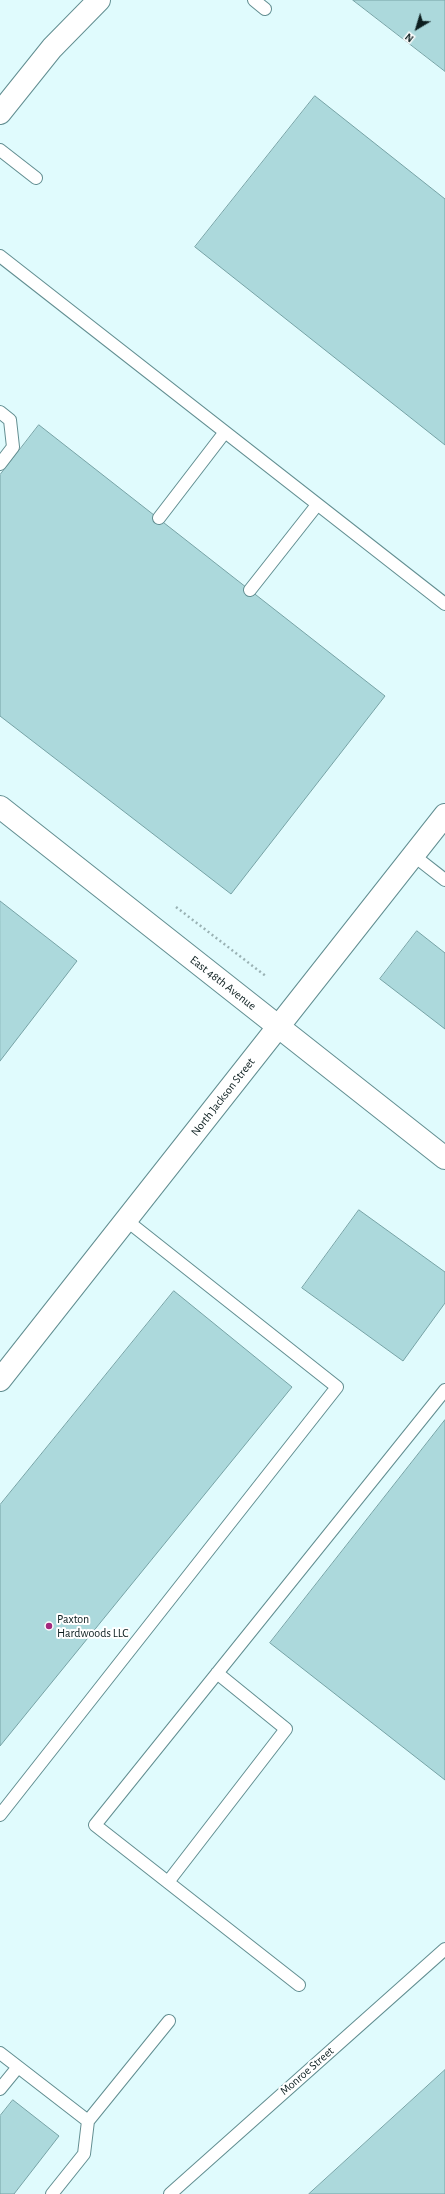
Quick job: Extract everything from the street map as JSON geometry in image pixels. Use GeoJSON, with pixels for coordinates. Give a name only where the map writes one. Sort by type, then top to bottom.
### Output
{"type":"FeatureCollection","features":[{"type":"Feature","properties":{"kind":"street"},"geometry":{"type":"LineString","coordinates":[[0,113],[52,48],[99,0]]}},
{"type":"Feature","properties":{"kind":"street","name":"East 48th Avenue"},"geometry":{"type":"LineString","coordinates":[[0,807],[445,1158]]}},
{"type":"Feature","properties":{"kind":"street","name":"North Jackson Street"},"geometry":{"type":"LineString","coordinates":[[0,1380],[445,815]]}},
{"type":"Feature","properties":{"kind":"lane"},"geometry":{"type":"LineString","coordinates":[[254,0],[265,9]]}},
{"type":"Feature","properties":{"kind":"lane"},"geometry":{"type":"LineString","coordinates":[[0,150],[36,178]]}},
{"type":"Feature","properties":{"kind":"lane"},"geometry":{"type":"LineString","coordinates":[[0,256],[445,604]]}},
{"type":"Feature","properties":{"kind":"lane"},"geometry":{"type":"LineString","coordinates":[[0,412],[10,420],[13,447],[0,464]]}},
{"type":"Feature","properties":{"kind":"lane"},"geometry":{"type":"LineString","coordinates":[[158,518],[225,432]]}},
{"type":"Feature","properties":{"kind":"lane"},"geometry":{"type":"LineString","coordinates":[[250,590],[317,505]]}},
{"type":"Feature","properties":{"kind":"lane"},"geometry":{"type":"LineString","coordinates":[[413,855],[445,880]]}},
{"type":"Feature","properties":{"kind":"lane"},"geometry":{"type":"LineString","coordinates":[[0,1816],[337,1387],[126,1220]]}},
{"type":"Feature","properties":{"kind":"lane"},"geometry":{"type":"LineString","coordinates":[[299,1985],[95,1825],[445,1390]]}},
{"type":"Feature","properties":{"kind":"lane"},"geometry":{"type":"LineString","coordinates":[[168,1882],[286,1729],[217,1673]]}},
{"type":"Feature","properties":{"kind":"lane","name":"Monroe Street"},"geometry":{"type":"LineString","coordinates":[[170,2194],[445,1949]]}},
{"type":"Feature","properties":{"kind":"lane"},"geometry":{"type":"LineString","coordinates":[[52,2194],[84,2154],[88,2120],[169,2021]]}},
{"type":"Feature","properties":{"kind":"lane"},"geometry":{"type":"LineString","coordinates":[[0,2053],[88,2120]]}},
{"type":"Feature","properties":{"kind":"lane"},"geometry":{"type":"LineString","coordinates":[[0,2089],[18,2067]]}},
{"type":"Feature","properties":{"kind":"path"},"geometry":{"type":"LineString","coordinates":[[176,907],[267,977]]}},
{"type":"Feature","properties":{"kind":"building"},"geometry":{"type":"Polygon","coordinates":[[[353,0],[445,0],[445,71],[353,0]]]}},
{"type":"Feature","properties":{"kind":"building"},"geometry":{"type":"Polygon","coordinates":[[[315,96],[445,199],[445,445],[195,247],[315,96]]]}},
{"type":"Feature","properties":{"kind":"building"},"geometry":{"type":"Polygon","coordinates":[[[39,425],[385,696],[231,894],[0,716],[0,475],[39,425]]]}},
{"type":"Feature","properties":{"kind":"building"},"geometry":{"type":"Polygon","coordinates":[[[0,901],[77,961],[0,1061],[0,901]]]}},
{"type":"Feature","properties":{"kind":"building"},"geometry":{"type":"Polygon","coordinates":[[[417,931],[445,953],[445,1029],[380,979],[417,931]]]}},
{"type":"Feature","properties":{"kind":"building"},"geometry":{"type":"Polygon","coordinates":[[[359,1210],[445,1272],[445,1303],[403,1361],[302,1288],[359,1210]]]}},
{"type":"Feature","properties":{"kind":"building","name":"Paxton Hardwoods LLC"},"geometry":{"type":"Polygon","coordinates":[[[174,1291],[292,1387],[0,1746],[0,1505],[174,1291]]]}},
{"type":"Feature","properties":{"kind":"building"},"geometry":{"type":"Polygon","coordinates":[[[445,1420],[445,1780],[270,1643],[445,1420]]]}},
{"type":"Feature","properties":{"kind":"building"},"geometry":{"type":"Polygon","coordinates":[[[445,2070],[445,2194],[309,2194],[445,2070]]]}},
{"type":"Feature","properties":{"kind":"building"},"geometry":{"type":"Polygon","coordinates":[[[13,2100],[59,2136],[14,2194],[0,2194],[0,2116],[13,2100]]]}},
{"type":"Feature","properties":{"kind":"place","name":"Paxton Hardwoods LLC"},"geometry":{"type":"Point","coordinates":[49,1626]}}]}
